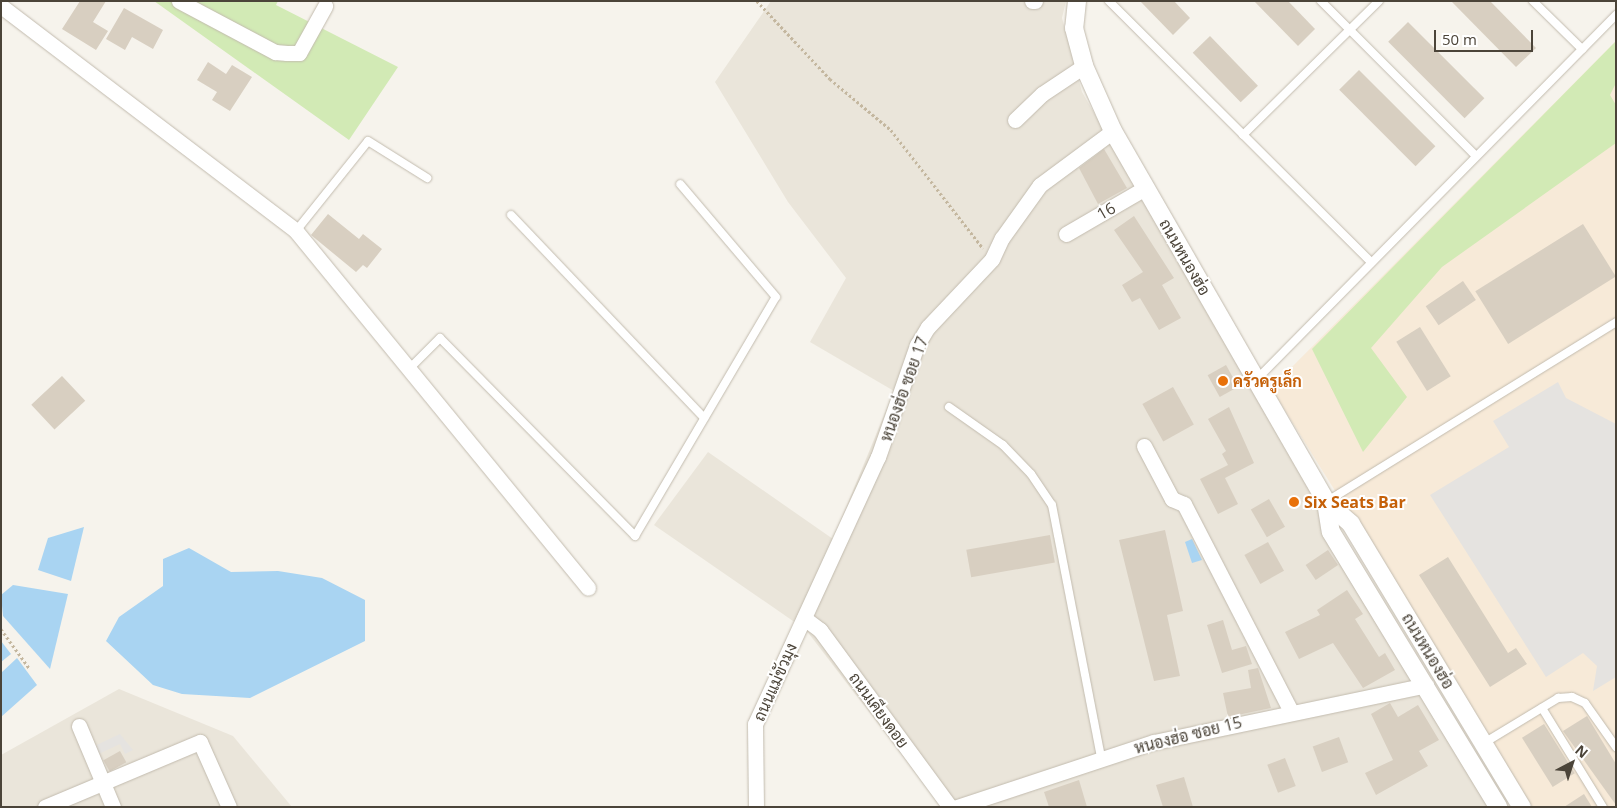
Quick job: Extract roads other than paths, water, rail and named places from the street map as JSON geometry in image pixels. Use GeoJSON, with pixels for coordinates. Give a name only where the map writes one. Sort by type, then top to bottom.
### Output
{"type":"FeatureCollection","features":[{"type":"Feature","properties":{"kind":"street"},"geometry":{"type":"LineString","coordinates":[[179,1],[275,52],[287,53],[299,53],[325,6]]}},
{"type":"Feature","properties":{"kind":"street","name":"ถนนหนองฮ่อ"},"geometry":{"type":"LineString","coordinates":[[1077,1],[1074,28],[1084,66],[1113,131],[1326,502],[1351,524],[1522,807]]}},
{"type":"Feature","properties":{"kind":"street"},"geometry":{"type":"LineString","coordinates":[[1,6],[296,231],[588,588]]}},
{"type":"Feature","properties":{"kind":"street"},"geometry":{"type":"LineString","coordinates":[[1015,120],[1042,94],[1084,66]]}},
{"type":"Feature","properties":{"kind":"street","name":"หนองฮ่อ ซอย 17"},"geometry":{"type":"LineString","coordinates":[[804,618],[890,429],[917,345],[928,327],[992,259],[1002,238],[1040,185],[1113,131]]}},
{"type":"Feature","properties":{"kind":"street","name":"16"},"geometry":{"type":"LineString","coordinates":[[1066,234],[1145,188]]}},
{"type":"Feature","properties":{"kind":"street"},"geometry":{"type":"LineString","coordinates":[[1144,446],[1172,499],[1184,504],[1291,712]]}},
{"type":"Feature","properties":{"kind":"street","name":"ถนนหนองฮ่อ"},"geometry":{"type":"LineString","coordinates":[[1326,502],[1331,532],[1426,685],[1498,807]]}},
{"type":"Feature","properties":{"kind":"street","name":"ถนนแม่ขัวมุง"},"geometry":{"type":"LineString","coordinates":[[756,807],[755,724],[804,618]]}},
{"type":"Feature","properties":{"kind":"street","name":"ถนนเคียงดอย"},"geometry":{"type":"LineString","coordinates":[[804,618],[820,630],[950,807]]}},
{"type":"Feature","properties":{"kind":"street","name":"หนองฮ่อ ซอย 15"},"geometry":{"type":"LineString","coordinates":[[957,807],[1101,758],[1291,712],[1426,685]]}},
{"type":"Feature","properties":{"kind":"street"},"geometry":{"type":"LineString","coordinates":[[79,726],[113,807]]}},
{"type":"Feature","properties":{"kind":"street"},"geometry":{"type":"LineString","coordinates":[[45,807],[102,781],[200,742],[229,807]]}},
{"type":"Feature","properties":{"kind":"street"},"geometry":{"type":"LineString","coordinates":[[1466,754],[1484,743]]}},
{"type":"Feature","properties":{"kind":"lane"},"geometry":{"type":"LineString","coordinates":[[1109,1],[1370,262]]}},
{"type":"Feature","properties":{"kind":"lane"},"geometry":{"type":"LineString","coordinates":[[1321,1],[1476,156]]}},
{"type":"Feature","properties":{"kind":"lane"},"geometry":{"type":"LineString","coordinates":[[1243,135],[1379,1]]}},
{"type":"Feature","properties":{"kind":"lane"},"geometry":{"type":"LineString","coordinates":[[1533,1],[1582,49]]}},
{"type":"Feature","properties":{"kind":"lane"},"geometry":{"type":"LineString","coordinates":[[1256,380],[1370,262],[1616,15]]}},
{"type":"Feature","properties":{"kind":"lane"},"geometry":{"type":"LineString","coordinates":[[296,231],[368,141],[427,178]]}},
{"type":"Feature","properties":{"kind":"lane"},"geometry":{"type":"LineString","coordinates":[[409,369],[440,338],[635,536],[776,297],[680,184]]}},
{"type":"Feature","properties":{"kind":"lane"},"geometry":{"type":"LineString","coordinates":[[511,215],[704,418]]}},
{"type":"Feature","properties":{"kind":"lane"},"geometry":{"type":"LineString","coordinates":[[1326,502],[1616,322]]}},
{"type":"Feature","properties":{"kind":"lane"},"geometry":{"type":"LineString","coordinates":[[949,407],[1004,445],[1032,474],[1052,505],[1101,758]]}},
{"type":"Feature","properties":{"kind":"lane"},"geometry":{"type":"LineString","coordinates":[[1484,743],[1558,698],[1585,702],[1616,747]]}},
{"type":"Feature","properties":{"kind":"lane"},"geometry":{"type":"LineString","coordinates":[[1542,708],[1603,807]]}},
{"type":"Feature","properties":{"kind":"water"},"geometry":{"type":"Polygon","coordinates":[[[84,527],[71,581],[38,570],[48,538],[84,527]]]}},
{"type":"Feature","properties":{"kind":"water"},"geometry":{"type":"Polygon","coordinates":[[[1192,539],[1202,560],[1192,563],[1185,542],[1192,539]]]}},
{"type":"Feature","properties":{"kind":"water"},"geometry":{"type":"Polygon","coordinates":[[[189,548],[231,572],[278,571],[322,578],[365,600],[365,641],[250,698],[182,694],[153,685],[106,641],[119,617],[163,586],[163,559],[189,548]]]}},
{"type":"Feature","properties":{"kind":"water"},"geometry":{"type":"Polygon","coordinates":[[[13,585],[68,594],[50,669],[3,616],[1,595],[13,585]]]}},
{"type":"Feature","properties":{"kind":"water"},"geometry":{"type":"Polygon","coordinates":[[[1,641],[11,654],[1,662],[1,641]]]}},
{"type":"Feature","properties":{"kind":"water"},"geometry":{"type":"Polygon","coordinates":[[[17,658],[37,685],[1,717],[1,673],[17,658]]]}},
{"type":"Feature","properties":{"kind":"place","name":"ครัวครูเล็ก"},"geometry":{"type":"Point","coordinates":[1223,381]}},
{"type":"Feature","properties":{"kind":"place","name":"Six Seats Bar"},"geometry":{"type":"Point","coordinates":[1294,502]}}]}
